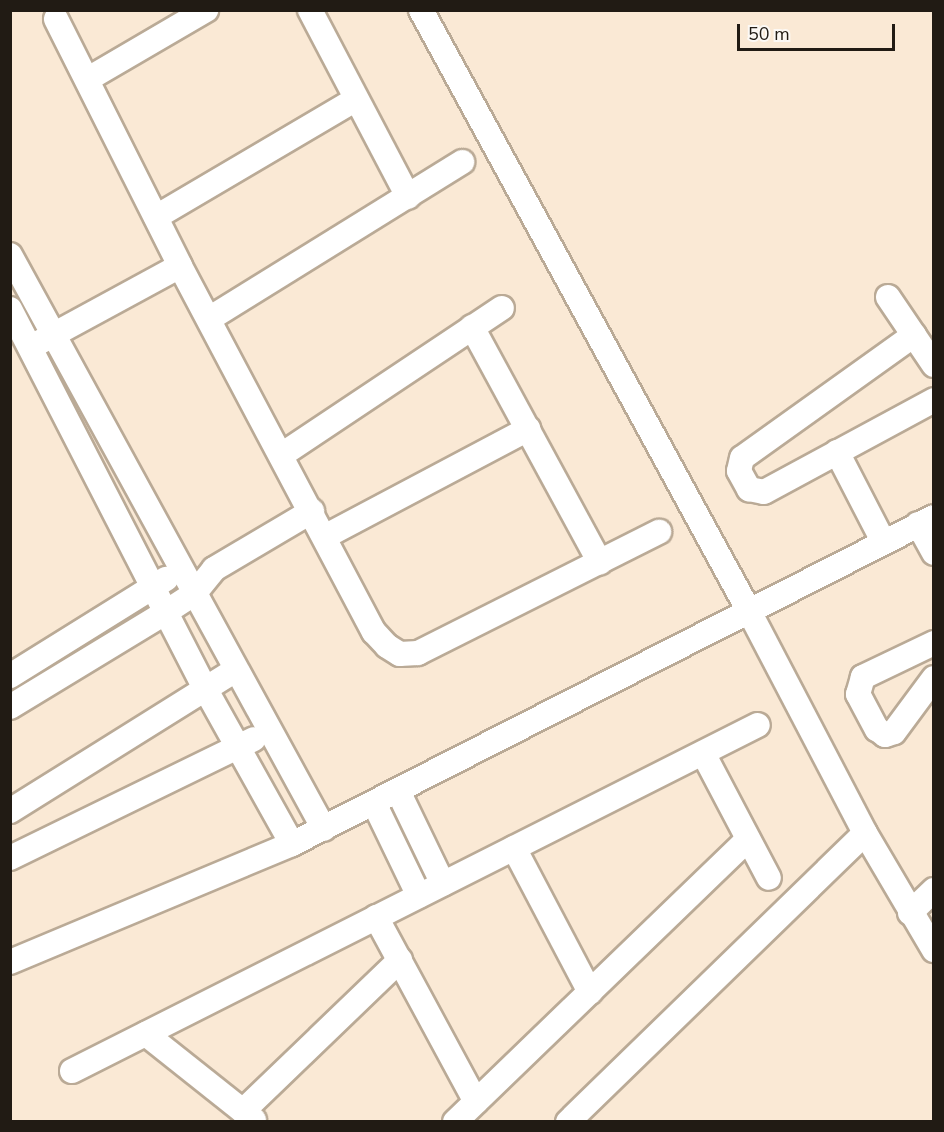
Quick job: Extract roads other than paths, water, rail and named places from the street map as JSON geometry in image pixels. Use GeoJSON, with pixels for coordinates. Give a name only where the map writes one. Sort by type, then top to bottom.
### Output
{"type":"FeatureCollection","features":[{"type":"Feature","properties":{"kind":"street"},"geometry":{"type":"LineString","coordinates":[[88,79],[206,10]]}},
{"type":"Feature","properties":{"kind":"street"},"geometry":{"type":"LineString","coordinates":[[310,10],[408,197]]}},
{"type":"Feature","properties":{"kind":"street"},"geometry":{"type":"LineString","coordinates":[[421,10],[750,613],[865,834],[910,913],[930,936]]}},
{"type":"Feature","properties":{"kind":"street"},"geometry":{"type":"LineString","coordinates":[[56,19],[180,266],[283,454],[374,632],[400,654],[418,653],[659,532]]}},
{"type":"Feature","properties":{"kind":"street"},"geometry":{"type":"LineString","coordinates":[[156,217],[356,99]]}},
{"type":"Feature","properties":{"kind":"street"},"geometry":{"type":"LineString","coordinates":[[209,319],[462,162]]}},
{"type":"Feature","properties":{"kind":"street"},"geometry":{"type":"LineString","coordinates":[[10,255],[324,829]]}},
{"type":"Feature","properties":{"kind":"street"},"geometry":{"type":"LineString","coordinates":[[31,346],[180,266]]}},
{"type":"Feature","properties":{"kind":"street"},"geometry":{"type":"LineString","coordinates":[[888,297],[933,364]]}},
{"type":"Feature","properties":{"kind":"street"},"geometry":{"type":"LineString","coordinates":[[283,454],[502,308]]}},
{"type":"Feature","properties":{"kind":"street"},"geometry":{"type":"LineString","coordinates":[[10,309],[206,690],[292,844]]}},
{"type":"Feature","properties":{"kind":"street"},"geometry":{"type":"LineString","coordinates":[[472,327],[600,563]]}},
{"type":"Feature","properties":{"kind":"street"},"geometry":{"type":"LineString","coordinates":[[914,335],[742,458],[739,471],[756,493],[831,456],[933,400]]}},
{"type":"Feature","properties":{"kind":"street"},"geometry":{"type":"LineString","coordinates":[[326,536],[528,429]]}},
{"type":"Feature","properties":{"kind":"street"},"geometry":{"type":"LineString","coordinates":[[831,456],[876,545]]}},
{"type":"Feature","properties":{"kind":"street"},"geometry":{"type":"LineString","coordinates":[[214,569],[182,570],[13,675],[19,702],[194,594],[214,569],[312,511]]}},
{"type":"Feature","properties":{"kind":"street"},"geometry":{"type":"LineString","coordinates":[[10,962],[324,829],[750,613],[926,520],[933,553]]}},
{"type":"Feature","properties":{"kind":"street"},"geometry":{"type":"LineString","coordinates":[[933,643],[863,677],[858,694],[877,729],[885,735],[894,732],[933,678]]}},
{"type":"Feature","properties":{"kind":"street"},"geometry":{"type":"LineString","coordinates":[[10,811],[236,670]]}},
{"type":"Feature","properties":{"kind":"street"},"geometry":{"type":"LineString","coordinates":[[72,1071],[758,725]]}},
{"type":"Feature","properties":{"kind":"street"},"geometry":{"type":"LineString","coordinates":[[10,858],[269,731]]}},
{"type":"Feature","properties":{"kind":"street"},"geometry":{"type":"LineString","coordinates":[[703,753],[769,878]]}},
{"type":"Feature","properties":{"kind":"street"},"geometry":{"type":"LineString","coordinates":[[398,791],[443,884]]}},
{"type":"Feature","properties":{"kind":"street"},"geometry":{"type":"LineString","coordinates":[[374,803],[419,896]]}},
{"type":"Feature","properties":{"kind":"street"},"geometry":{"type":"LineString","coordinates":[[568,1122],[865,834]]}},
{"type":"Feature","properties":{"kind":"street"},"geometry":{"type":"LineString","coordinates":[[455,1122],[748,839]]}},
{"type":"Feature","properties":{"kind":"street"},"geometry":{"type":"LineString","coordinates":[[514,848],[590,992]]}},
{"type":"Feature","properties":{"kind":"street"},"geometry":{"type":"LineString","coordinates":[[910,913],[933,890]]}},
{"type":"Feature","properties":{"kind":"street"},"geometry":{"type":"LineString","coordinates":[[376,917],[476,1102]]}},
{"type":"Feature","properties":{"kind":"street"},"geometry":{"type":"LineString","coordinates":[[146,1034],[250,1116],[400,960]]}}]}
